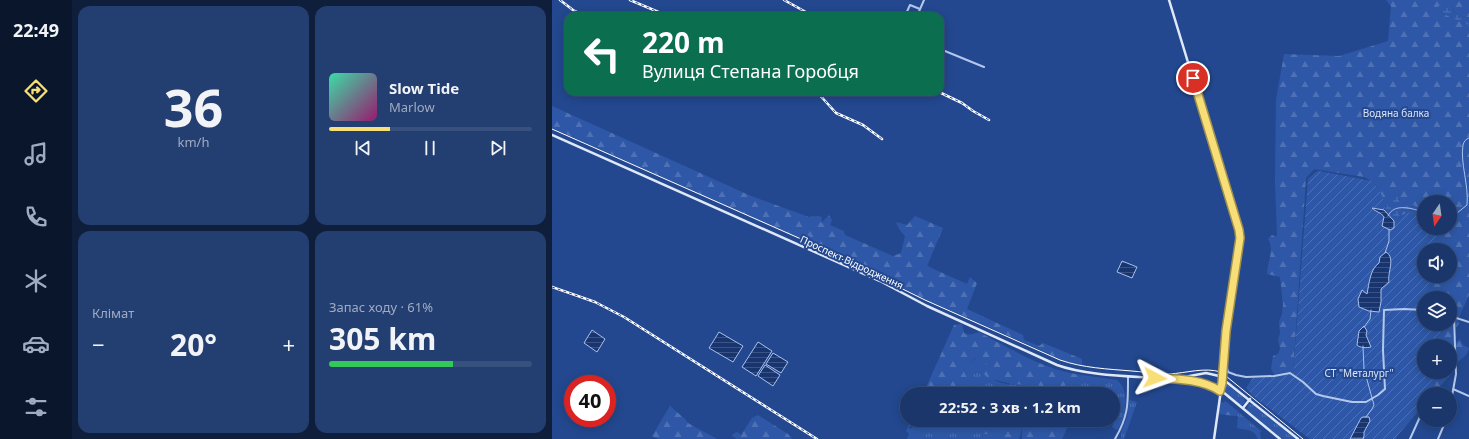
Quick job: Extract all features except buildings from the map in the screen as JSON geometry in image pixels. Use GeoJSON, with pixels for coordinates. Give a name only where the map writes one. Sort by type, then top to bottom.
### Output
{"type":"FeatureCollection","features":[{"type":"Feature","properties":{"kind":"street"},"geometry":{"type":"LineString","coordinates":[[919,12],[924,0]]}},
{"type":"Feature","properties":{"kind":"street"},"geometry":{"type":"LineString","coordinates":[[1169,0],[1239,230],[1240,238],[1222,367],[1214,439]]}},
{"type":"Feature","properties":{"kind":"street"},"geometry":{"type":"LineString","coordinates":[[907,12],[910,5],[920,9]]}},
{"type":"Feature","properties":{"kind":"street"},"geometry":{"type":"LineString","coordinates":[[944,51],[984,67]]}},
{"type":"Feature","properties":{"kind":"street","name":"Проспект Відродження"},"geometry":{"type":"LineString","coordinates":[[552,135],[880,281],[927,306],[1057,365],[1074,370],[1177,379],[1199,383],[1220,391],[1280,439]]}},
{"type":"Feature","properties":{"kind":"street"},"geometry":{"type":"LineString","coordinates":[[1222,371],[1246,377],[1274,376],[1290,373],[1316,394],[1364,403],[1378,396],[1385,388],[1383,350],[1384,311],[1387,309],[1417,310]]}},
{"type":"Feature","properties":{"kind":"street"},"geometry":{"type":"LineString","coordinates":[[1457,319],[1469,322]]}},
{"type":"Feature","properties":{"kind":"street"},"geometry":{"type":"LineString","coordinates":[[1454,331],[1456,374],[1454,387]]}},
{"type":"Feature","properties":{"kind":"street"},"geometry":{"type":"LineString","coordinates":[[1222,367],[1227,368],[1228,372]]}},
{"type":"Feature","properties":{"kind":"street","name":"Проспект Відродження"},"geometry":{"type":"LineString","coordinates":[[1177,379],[1206,373],[1222,377],[1298,439]]}},
{"type":"Feature","properties":{"kind":"street"},"geometry":{"type":"LineString","coordinates":[[1115,439],[1123,426],[1128,407],[1128,375]]}},
{"type":"Feature","properties":{"kind":"street"},"geometry":{"type":"LineString","coordinates":[[1457,392],[1469,396]]}},
{"type":"Feature","properties":{"kind":"street"},"geometry":{"type":"LineString","coordinates":[[1243,408],[1250,399]]}},
{"type":"Feature","properties":{"kind":"street"},"geometry":{"type":"LineString","coordinates":[[1410,439],[1417,424]]}},
{"type":"Feature","properties":{"kind":"street"},"geometry":{"type":"LineString","coordinates":[[1439,439],[1443,427]]}},
{"type":"Feature","properties":{"kind":"green space","name":"Водяна балка"},"geometry":{"type":"Polygon","coordinates":[[[1386,0],[1469,0],[1469,18],[1455,14],[1453,7],[1434,9],[1469,26],[1469,295],[1458,320],[1459,324],[1457,326],[1457,291],[1430,291],[1431,283],[1457,283],[1457,243],[1437,243],[1438,235],[1457,235],[1457,195],[1417,195],[1417,210],[1400,204],[1400,199],[1389,200],[1387,207],[1384,210],[1379,190],[1373,183],[1364,177],[1314,169],[1306,178],[1293,373],[1287,372],[1274,374],[1271,369],[1273,356],[1278,354],[1280,349],[1278,340],[1280,333],[1279,322],[1283,304],[1280,277],[1267,274],[1267,270],[1271,252],[1268,239],[1272,235],[1276,237],[1277,235],[1275,182],[1276,100],[1284,54],[1339,56],[1388,41],[1391,6],[1386,0]]]}},
{"type":"Feature","properties":{"kind":"green space"},"geometry":{"type":"Polygon","coordinates":[[[1451,3],[1455,14],[1469,18],[1469,26],[1434,9],[1441,5],[1451,3]]]}},
{"type":"Feature","properties":{"kind":"green space"},"geometry":{"type":"Polygon","coordinates":[[[552,106],[751,196],[809,217],[822,217],[821,223],[829,215],[832,220],[830,225],[844,231],[845,235],[893,256],[901,253],[905,236],[899,229],[896,222],[907,225],[915,216],[943,228],[927,266],[967,284],[970,277],[977,283],[967,309],[1023,335],[1024,340],[1039,346],[1043,343],[1082,359],[1082,365],[1064,361],[929,301],[817,246],[552,128],[552,106]]]}},
{"type":"Feature","properties":{"kind":"green space","name":"СТ \"Металург\""},"geometry":{"type":"Polygon","coordinates":[[[1319,171],[1372,181],[1383,198],[1384,210],[1394,221],[1397,221],[1400,217],[1407,213],[1414,213],[1417,214],[1417,235],[1438,235],[1437,243],[1417,243],[1417,283],[1431,283],[1430,291],[1417,291],[1417,331],[1443,331],[1442,339],[1417,339],[1417,379],[1436,379],[1435,387],[1417,387],[1417,413],[1396,439],[1310,439],[1253,396],[1246,388],[1253,378],[1293,374],[1308,179],[1319,171]]]}},
{"type":"Feature","properties":{"kind":"green space"},"geometry":{"type":"Polygon","coordinates":[[[1389,195],[1394,195],[1399,197],[1400,204],[1407,206],[1412,204],[1417,207],[1417,212],[1410,210],[1401,211],[1398,213],[1400,216],[1397,221],[1394,221],[1384,210],[1387,207],[1389,195]]]}},
{"type":"Feature","properties":{"kind":"green space","name":"Водяна балка"},"geometry":{"type":"Polygon","coordinates":[[[1404,210],[1417,211],[1417,215],[1407,213],[1400,216],[1398,213],[1404,210]]]}},
{"type":"Feature","properties":{"kind":"green space"},"geometry":{"type":"Polygon","coordinates":[[[962,324],[964,333],[970,335],[979,332],[1041,364],[1054,369],[1081,375],[1080,379],[1072,385],[1073,387],[1023,387],[1019,384],[1015,385],[988,378],[982,372],[984,367],[989,363],[988,361],[982,364],[976,358],[970,362],[964,372],[968,380],[968,387],[926,387],[954,325],[962,324]]]}},
{"type":"Feature","properties":{"kind":"green space","name":"Водяна балка"},"geometry":{"type":"Polygon","coordinates":[[[1430,331],[1453,331],[1454,339],[1430,339],[1430,331]]]}},
{"type":"Feature","properties":{"kind":"green space","name":"Водяна балка"},"geometry":{"type":"Polygon","coordinates":[[[1460,339],[1463,345],[1469,348],[1461,360],[1457,362],[1457,342],[1460,339]]]}},
{"type":"Feature","properties":{"kind":"green space"},"geometry":{"type":"Polygon","coordinates":[[[977,358],[988,360],[989,363],[984,367],[994,380],[1005,384],[1019,384],[1023,387],[969,387],[964,372],[970,362],[977,358]]]}},
{"type":"Feature","properties":{"kind":"green space"},"geometry":{"type":"Polygon","coordinates":[[[1081,375],[1117,380],[1125,393],[1125,410],[1120,426],[1120,387],[1073,387],[1072,385],[1080,379],[1081,375]]]}},
{"type":"Feature","properties":{"kind":"green space","name":"Водяна балка"},"geometry":{"type":"Polygon","coordinates":[[[1427,379],[1447,379],[1439,387],[1430,387],[1427,379]]]}},
{"type":"Feature","properties":{"kind":"green space"},"geometry":{"type":"Polygon","coordinates":[[[1225,383],[1244,398],[1245,401],[1243,405],[1240,405],[1222,390],[1225,383]]]}},
{"type":"Feature","properties":{"kind":"green space"},"geometry":{"type":"Polygon","coordinates":[[[1129,400],[1137,402],[1124,439],[1117,439],[1121,438],[1121,432],[1127,417],[1129,400]]]}},
{"type":"Feature","properties":{"kind":"green space"},"geometry":{"type":"Polygon","coordinates":[[[1225,401],[1235,409],[1235,416],[1219,414],[1220,402],[1223,403],[1225,401]]]}},
{"type":"Feature","properties":{"kind":"green space"},"geometry":{"type":"Polygon","coordinates":[[[1248,404],[1253,405],[1295,439],[1282,439],[1247,410],[1248,404]]]}},
{"type":"Feature","properties":{"kind":"green space"},"geometry":{"type":"Polygon","coordinates":[[[670,406],[688,423],[717,439],[658,439],[652,436],[670,406]]]}},
{"type":"Feature","properties":{"kind":"green space"},"geometry":{"type":"Polygon","coordinates":[[[1235,409],[1262,432],[1260,432],[1261,439],[1258,439],[1250,430],[1237,428],[1238,416],[1235,416],[1235,409]]]}},
{"type":"Feature","properties":{"kind":"green space"},"geometry":{"type":"Polygon","coordinates":[[[758,415],[788,434],[792,439],[737,439],[732,436],[737,432],[741,435],[752,418],[758,415]]]}},
{"type":"Feature","properties":{"kind":"green space"},"geometry":{"type":"Polygon","coordinates":[[[908,427],[910,427],[909,429],[914,427],[976,427],[974,428],[974,432],[979,434],[989,434],[989,439],[907,439],[909,434],[906,431],[908,427]]]}},
{"type":"Feature","properties":{"kind":"green space"},"geometry":{"type":"Polygon","coordinates":[[[1068,427],[1062,439],[1022,439],[1022,428],[1019,439],[989,439],[989,434],[979,434],[974,432],[974,428],[1068,427]]]}},
{"type":"Feature","properties":{"kind":"green space"},"geometry":{"type":"Polygon","coordinates":[[[1112,427],[1119,427],[1117,430],[1112,427]]]}},
{"type":"Feature","properties":{"kind":"shaded area"},"geometry":{"type":"Polygon","coordinates":[[[1372,208],[1384,210],[1394,221],[1394,228],[1390,230],[1382,226],[1384,217],[1372,208]]]}},
{"type":"Feature","properties":{"kind":"shaded area"},"geometry":{"type":"Polygon","coordinates":[[[1386,252],[1389,255],[1391,262],[1389,282],[1381,289],[1379,312],[1369,311],[1359,307],[1358,299],[1362,290],[1367,294],[1372,273],[1379,263],[1380,257],[1386,252]]]}},
{"type":"Feature","properties":{"kind":"shaded area"},"geometry":{"type":"Polygon","coordinates":[[[1122,261],[1137,267],[1132,278],[1117,272],[1122,261]]]}},
{"type":"Feature","properties":{"kind":"shaded area"},"geometry":{"type":"Polygon","coordinates":[[[1364,326],[1367,331],[1366,335],[1371,347],[1364,348],[1357,345],[1359,331],[1364,326]]]}},
{"type":"Feature","properties":{"kind":"shaded area"},"geometry":{"type":"Polygon","coordinates":[[[592,330],[605,339],[597,352],[584,343],[592,330]]]}},
{"type":"Feature","properties":{"kind":"shaded area"},"geometry":{"type":"Polygon","coordinates":[[[719,332],[743,346],[733,362],[709,348],[719,332]]]}},
{"type":"Feature","properties":{"kind":"shaded area"},"geometry":{"type":"Polygon","coordinates":[[[758,342],[772,351],[756,376],[742,367],[758,342]]]}},
{"type":"Feature","properties":{"kind":"shaded area"},"geometry":{"type":"Polygon","coordinates":[[[773,353],[788,362],[781,373],[766,364],[773,353]]]}},
{"type":"Feature","properties":{"kind":"shaded area"},"geometry":{"type":"Polygon","coordinates":[[[765,365],[780,375],[773,386],[758,376],[765,365]]]}},
{"type":"Feature","properties":{"kind":"shaded area"},"geometry":{"type":"Polygon","coordinates":[[[1369,417],[1370,421],[1364,432],[1363,439],[1350,439],[1361,418],[1369,417]]]}},
{"type":"Feature","properties":{"kind":"waterway"},"geometry":{"type":"LineString","coordinates":[[1457,213],[1467,205],[1467,190],[1462,152],[1464,142],[1469,138]]}},
{"type":"Feature","properties":{"kind":"waterway"},"geometry":{"type":"LineString","coordinates":[[1388,216],[1395,209],[1399,208],[1417,210]]}},
{"type":"Feature","properties":{"kind":"waterway"},"geometry":{"type":"LineString","coordinates":[[1385,253],[1389,241],[1389,229]]}},
{"type":"Feature","properties":{"kind":"waterway"},"geometry":{"type":"LineString","coordinates":[[1364,327],[1370,319],[1371,310]]}},
{"type":"Feature","properties":{"kind":"waterway"},"geometry":{"type":"LineString","coordinates":[[1363,346],[1364,369],[1374,405],[1366,417]]}},
{"type":"Feature","properties":{"kind":"tram line"},"geometry":{"type":"LineString","coordinates":[[552,129],[801,239],[925,300],[1060,360],[1096,368],[1160,374],[1202,370],[1221,372],[1303,439]]}},
{"type":"Feature","properties":{"kind":"railway"},"geometry":{"type":"LineString","coordinates":[[560,0],[577,12]]}},
{"type":"Feature","properties":{"kind":"railway"},"geometry":{"type":"LineString","coordinates":[[630,0],[658,12]]}},
{"type":"Feature","properties":{"kind":"railway"},"geometry":{"type":"LineString","coordinates":[[784,0],[806,12]]}},
{"type":"Feature","properties":{"kind":"railway"},"geometry":{"type":"LineString","coordinates":[[944,94],[962,103],[989,120]]}},
{"type":"Feature","properties":{"kind":"railway"},"geometry":{"type":"LineString","coordinates":[[821,96],[836,113],[863,125],[882,139]]}},
{"type":"Feature","properties":{"kind":"railway"},"geometry":{"type":"LineString","coordinates":[[552,287],[595,302],[624,317],[817,439]]}},
{"type":"Feature","properties":{"kind":"route"},"geometry":{"type":"LineString","coordinates":[[1155,378],[1177,379],[1199,383],[1217,388],[1220,391],[1222,383],[1226,331],[1240,238],[1239,230],[1193,78]]}}]}
